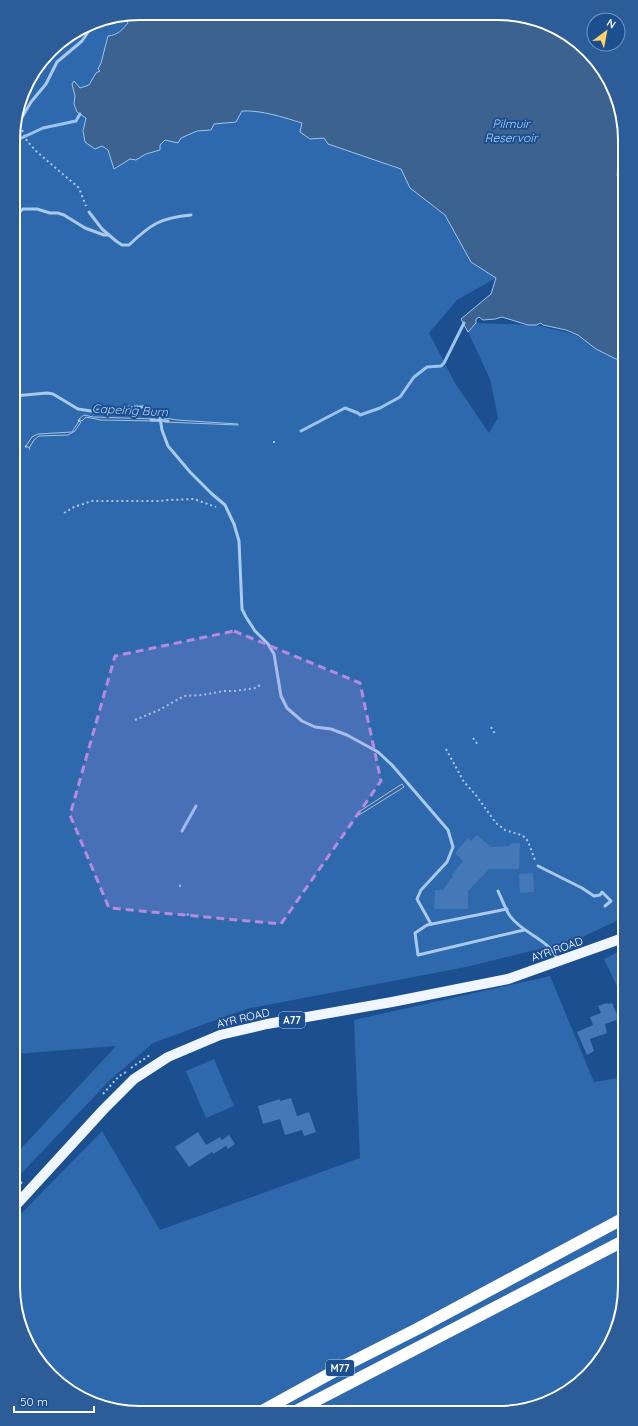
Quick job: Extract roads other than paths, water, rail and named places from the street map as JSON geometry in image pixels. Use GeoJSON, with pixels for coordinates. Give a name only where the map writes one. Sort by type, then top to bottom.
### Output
{"type":"FeatureCollection","features":[{"type":"Feature","properties":{"kind":"highway","name":"M77"},"geometry":{"type":"LineString","coordinates":[[271,1406],[618,1221]]}},
{"type":"Feature","properties":{"kind":"highway","name":"M77"},"geometry":{"type":"LineString","coordinates":[[306,1406],[618,1243]]}},
{"type":"Feature","properties":{"kind":"main road","name":"AYR ROAD"},"geometry":{"type":"LineString","coordinates":[[20,1201],[104,1109],[134,1079],[168,1057],[220,1035],[267,1024],[392,1002],[508,979],[618,940]]}},
{"type":"Feature","properties":{"kind":"lane"},"geometry":{"type":"LineString","coordinates":[[23,116],[31,102],[46,84],[57,62],[82,40],[88,32]]}},
{"type":"Feature","properties":{"kind":"lane"},"geometry":{"type":"LineString","coordinates":[[20,212],[23,209],[37,209],[50,214],[58,213],[85,228],[104,235],[109,235]]}},
{"type":"Feature","properties":{"kind":"lane"},"geometry":{"type":"LineString","coordinates":[[89,212],[102,229],[122,245],[129,245],[152,225],[163,220],[191,215]]}},
{"type":"Feature","properties":{"kind":"lane"},"geometry":{"type":"LineString","coordinates":[[20,395],[47,393],[53,394],[78,409],[91,411],[149,407],[156,412],[168,446],[190,472],[225,505],[234,524],[239,541],[242,609],[252,626],[268,644],[274,654],[281,696],[287,708],[302,721],[315,727],[331,729],[347,735],[378,752],[392,765],[448,830],[453,847],[447,862],[421,890],[417,899],[431,924]]}},
{"type":"Feature","properties":{"kind":"lane"},"geometry":{"type":"LineString","coordinates":[[538,866],[582,888],[594,896],[600,895],[602,892],[612,901],[605,906]]}},
{"type":"Feature","properties":{"kind":"lane"},"geometry":{"type":"LineString","coordinates":[[498,890],[510,916],[524,930],[542,941],[554,952],[559,961]]}},
{"type":"Feature","properties":{"kind":"lane"},"geometry":{"type":"LineString","coordinates":[[507,909],[427,925],[415,933],[418,955],[524,930]]}},
{"type":"Feature","properties":{"kind":"water","name":"Pilmuir Reservoir"},"geometry":{"type":"Polygon","coordinates":[[[132,20],[506,20],[537,26],[558,36],[583,55],[602,80],[609,94],[617,124],[618,360],[596,349],[578,335],[566,330],[543,325],[541,323],[536,325],[528,325],[502,317],[483,320],[479,317],[476,319],[476,323],[468,332],[461,319],[491,294],[496,278],[471,262],[445,215],[410,188],[401,169],[328,144],[324,138],[310,139],[300,132],[302,123],[280,116],[242,111],[236,122],[214,124],[211,130],[197,131],[181,138],[178,143],[165,140],[160,145],[160,150],[146,154],[136,160],[130,159],[114,169],[108,150],[102,146],[95,149],[85,142],[83,131],[86,118],[77,112],[74,104],[75,96],[72,84],[74,81],[80,88],[89,85],[96,73],[100,71],[98,69],[108,36],[120,32],[128,23],[127,21],[132,20]]]}},
{"type":"Feature","properties":{"kind":"water"},"geometry":{"type":"Polygon","coordinates":[[[84,415],[93,417],[155,419],[155,421],[101,420],[86,417],[82,421],[79,419],[84,415]]]}},
{"type":"Feature","properties":{"kind":"water"},"geometry":{"type":"Polygon","coordinates":[[[165,418],[238,424],[238,425],[165,422],[165,418]]]}},
{"type":"Feature","properties":{"kind":"water"},"geometry":{"type":"Polygon","coordinates":[[[79,421],[81,422],[75,431],[68,435],[39,436],[34,440],[29,448],[26,446],[32,437],[38,434],[72,432],[79,421]]]}},
{"type":"Feature","properties":{"kind":"water"},"geometry":{"type":"Polygon","coordinates":[[[402,784],[404,787],[359,815],[357,813],[402,784]]]}},
{"type":"Feature","properties":{"kind":"waterway"},"geometry":{"type":"LineString","coordinates":[[20,139],[43,128],[76,121],[80,114]]}},
{"type":"Feature","properties":{"kind":"waterway","name":"Capelrig Burn"},"geometry":{"type":"LineString","coordinates":[[301,431],[345,408],[360,415],[380,408],[400,397],[414,377],[427,367],[441,366],[444,363],[464,323]]}},
{"type":"Feature","properties":{"kind":"waterway","name":"Capelrig Burn"},"geometry":{"type":"LineString","coordinates":[[151,420],[168,421]]}},
{"type":"Feature","properties":{"kind":"waterway"},"geometry":{"type":"LineString","coordinates":[[182,831],[196,806]]}}]}
